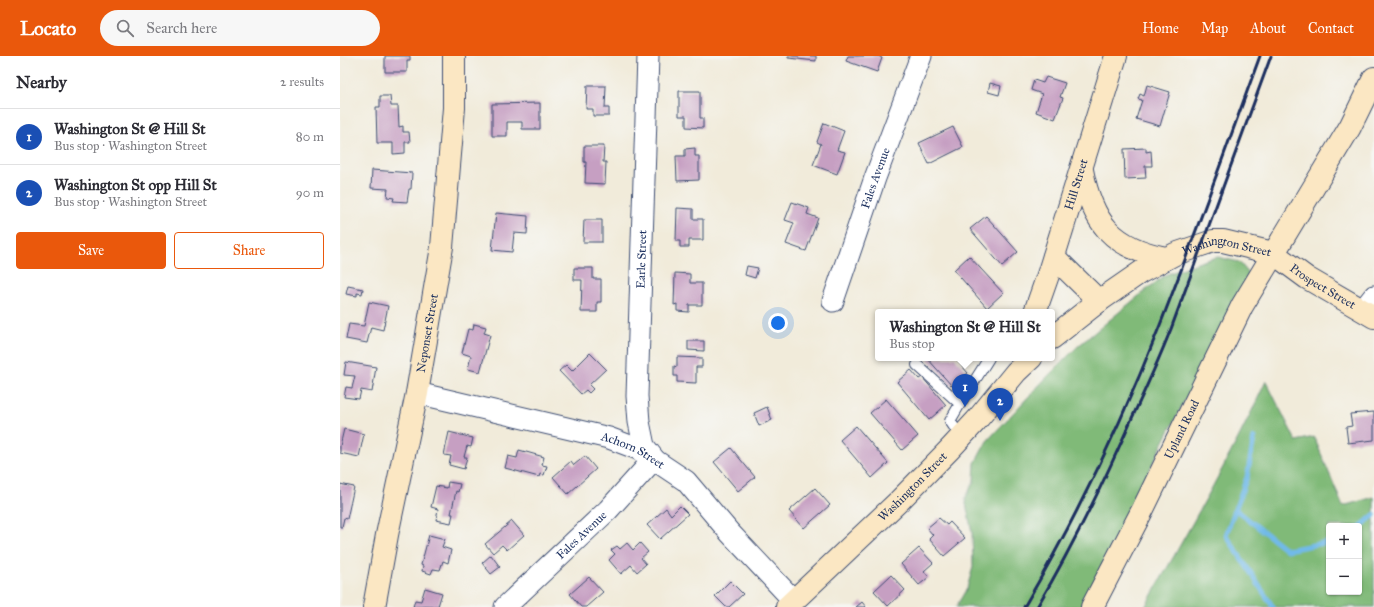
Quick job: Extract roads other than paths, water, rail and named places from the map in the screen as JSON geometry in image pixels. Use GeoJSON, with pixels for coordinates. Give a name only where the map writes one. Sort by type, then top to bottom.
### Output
{"type":"FeatureCollection","features":[{"type":"Feature","properties":{"kind":"street","name":"Neponset Street"},"geometry":{"type":"LineString","coordinates":[[374,607],[387,535],[417,394],[442,247],[454,108],[454,56]]}},
{"type":"Feature","properties":{"kind":"street","name":"Earle Street"},"geometry":{"type":"LineString","coordinates":[[648,56],[638,396],[639,422],[644,446],[654,459]]}},
{"type":"Feature","properties":{"kind":"street","name":"Fales Avenue"},"geometry":{"type":"LineString","coordinates":[[832,301],[875,178],[921,56]]}},
{"type":"Feature","properties":{"kind":"street","name":"Hill Street"},"geometry":{"type":"LineString","coordinates":[[1036,309],[1054,257],[1116,56]]}},
{"type":"Feature","properties":{"kind":"street","name":"Washington Street"},"geometry":{"type":"LineString","coordinates":[[1055,336],[1124,283],[1166,258],[1194,247],[1223,241],[1273,253],[1350,127],[1374,78]]}},
{"type":"Feature","properties":{"kind":"street"},"geometry":{"type":"LineString","coordinates":[[1081,169],[1089,201],[1096,214],[1112,235],[1129,247],[1140,252],[1166,258]]}},
{"type":"Feature","properties":{"kind":"street","name":"Prospect Street"},"geometry":{"type":"LineString","coordinates":[[1273,253],[1307,278],[1370,308]]}},
{"type":"Feature","properties":{"kind":"street","name":"Upland Road"},"geometry":{"type":"LineString","coordinates":[[1092,607],[1146,502],[1242,306],[1273,253]]}},
{"type":"Feature","properties":{"kind":"street"},"geometry":{"type":"LineString","coordinates":[[1054,257],[1099,301]]}},
{"type":"Feature","properties":{"kind":"street","name":"Washington Street"},"geometry":{"type":"LineString","coordinates":[[790,604],[899,501],[961,437],[984,411],[1020,361]]}},
{"type":"Feature","properties":{"kind":"street","name":"Achorn Street"},"geometry":{"type":"LineString","coordinates":[[417,394],[609,438],[638,449],[686,481],[790,604]]}},
{"type":"Feature","properties":{"kind":"street","name":"Fales Avenue"},"geometry":{"type":"LineString","coordinates":[[505,607],[608,510],[654,459]]}},
{"type":"Feature","properties":{"kind":"lane"},"geometry":{"type":"LineString","coordinates":[[961,437],[950,421],[987,361]]}},
{"type":"Feature","properties":{"kind":"lane"},"geometry":{"type":"LineString","coordinates":[[917,365],[960,404]]}},
{"type":"Feature","properties":{"kind":"waterway"},"geometry":{"type":"LineString","coordinates":[[1254,438],[1247,477],[1226,535],[1273,607]]}},
{"type":"Feature","properties":{"kind":"waterway"},"geometry":{"type":"LineString","coordinates":[[1235,509],[1287,550],[1326,543]]}},
{"type":"Feature","properties":{"kind":"waterway"},"geometry":{"type":"LineString","coordinates":[[1362,525],[1374,515]]}},
{"type":"Feature","properties":{"kind":"railway"},"geometry":{"type":"LineString","coordinates":[[1024,607],[1044,573],[1098,469],[1130,397],[1186,258],[1260,56]]}},
{"type":"Feature","properties":{"kind":"railway"},"geometry":{"type":"LineString","coordinates":[[1037,607],[1063,561],[1099,490],[1162,351],[1184,295],[1271,56]]}},
{"type":"Feature","properties":{"kind":"place","name":"Washington St @ Hill St"},"geometry":{"type":"Point","coordinates":[965,407]}},
{"type":"Feature","properties":{"kind":"place","name":"Washington St opp Hill St"},"geometry":{"type":"Point","coordinates":[1000,421]}}]}
